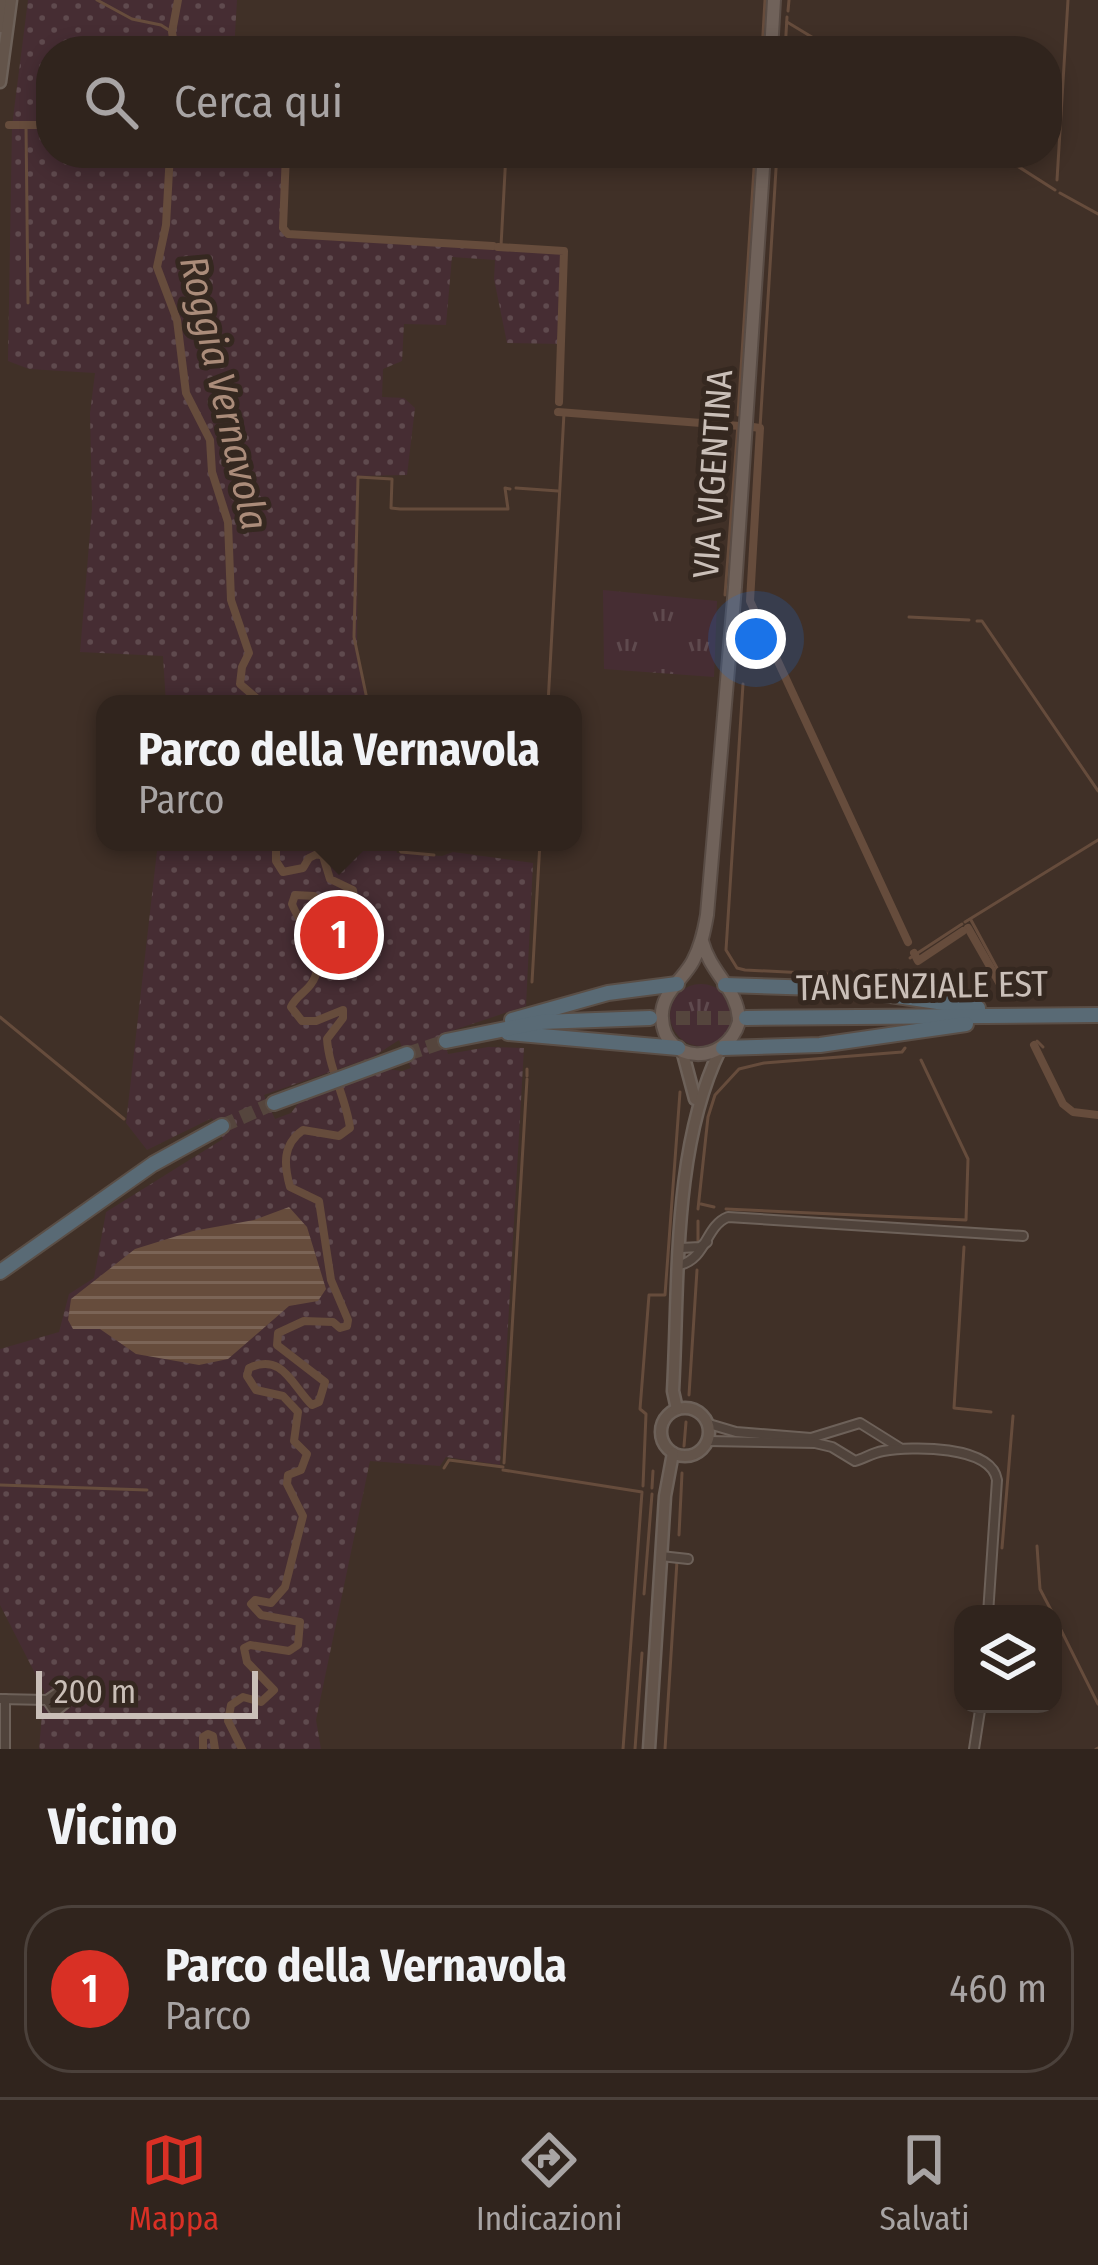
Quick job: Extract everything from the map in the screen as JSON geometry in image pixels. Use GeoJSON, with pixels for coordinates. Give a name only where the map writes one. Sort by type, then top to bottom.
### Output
{"type":"FeatureCollection","features":[{"type":"Feature","properties":{"kind":"highway"},"geometry":{"type":"LineString","coordinates":[[446,1041],[559,1004],[679,983]]}},
{"type":"Feature","properties":{"kind":"highway"},"geometry":{"type":"LineString","coordinates":[[723,983],[850,989],[939,1004],[1073,1015]]}},
{"type":"Feature","properties":{"kind":"highway"},"geometry":{"type":"LineString","coordinates":[[722,1049],[820,1045],[955,1024],[1073,1015]]}},
{"type":"Feature","properties":{"kind":"highway","name":"TANGENZIALE EST"},"geometry":{"type":"LineString","coordinates":[[746,1018],[1098,1015]]}},
{"type":"Feature","properties":{"kind":"highway"},"geometry":{"type":"LineString","coordinates":[[479,1032],[541,1022],[650,1018]]}},
{"type":"Feature","properties":{"kind":"highway"},"geometry":{"type":"LineString","coordinates":[[479,1032],[680,1049]]}},
{"type":"Feature","properties":{"kind":"highway"},"geometry":{"type":"LineString","coordinates":[[274,1102],[407,1054]]}},
{"type":"Feature","properties":{"kind":"highway"},"geometry":{"type":"LineString","coordinates":[[3,1268],[153,1164],[222,1126]]}},
{"type":"Feature","properties":{"kind":"main road"},"geometry":{"type":"LineString","coordinates":[[772,36],[774,0]]}},
{"type":"Feature","properties":{"kind":"main road","name":"VIA VIGENTINA"},"geometry":{"type":"LineString","coordinates":[[722,1049],[739,1022],[736,998],[707,962],[702,941],[733,618],[763,168]]}},
{"type":"Feature","properties":{"kind":"main road","name":"VIA VIGENTINA"},"geometry":{"type":"LineString","coordinates":[[680,1049],[666,1034],[661,1015],[667,996],[702,941]]}},
{"type":"Feature","properties":{"kind":"main road"},"geometry":{"type":"LineString","coordinates":[[679,983],[702,977],[723,983]]}},
{"type":"Feature","properties":{"kind":"main road"},"geometry":{"type":"LineString","coordinates":[[680,1049],[702,1055],[722,1049]]}},
{"type":"Feature","properties":{"kind":"street"},"geometry":{"type":"LineString","coordinates":[[0,78],[2,0]]}},
{"type":"Feature","properties":{"kind":"street"},"geometry":{"type":"LineString","coordinates":[[0,78],[11,0]]}},
{"type":"Feature","properties":{"kind":"street","name":"VIA VIGENTINA"},"geometry":{"type":"LineString","coordinates":[[680,1049],[693,1081],[696,1106]]}},
{"type":"Feature","properties":{"kind":"street","name":"VIA VIGENTINA"},"geometry":{"type":"LineString","coordinates":[[677,1409],[673,1391],[689,1143],[696,1106],[722,1049]]}},
{"type":"Feature","properties":{"kind":"street"},"geometry":{"type":"LineString","coordinates":[[680,1264],[695,1258],[719,1221],[728,1217],[1023,1236]]}},
{"type":"Feature","properties":{"kind":"street"},"geometry":{"type":"LineString","coordinates":[[681,1248],[700,1247],[708,1241]]}},
{"type":"Feature","properties":{"kind":"street"},"geometry":{"type":"LineString","coordinates":[[687,1456],[673,1453],[663,1441],[662,1426],[677,1409],[692,1408],[709,1424],[736,1432],[811,1438],[854,1422],[901,1449]]}},
{"type":"Feature","properties":{"kind":"street"},"geometry":{"type":"LineString","coordinates":[[665,1496],[687,1456],[708,1441],[709,1424]]}},
{"type":"Feature","properties":{"kind":"street"},"geometry":{"type":"LineString","coordinates":[[837,1450],[838,1431]]}},
{"type":"Feature","properties":{"kind":"street"},"geometry":{"type":"LineString","coordinates":[[870,1454],[873,1434]]}},
{"type":"Feature","properties":{"kind":"street"},"geometry":{"type":"LineString","coordinates":[[708,1441],[814,1444],[837,1450],[849,1460],[901,1449],[975,1454],[996,1472],[989,1605]]}},
{"type":"Feature","properties":{"kind":"street"},"geometry":{"type":"LineString","coordinates":[[649,1749],[665,1496],[673,1453]]}},
{"type":"Feature","properties":{"kind":"street"},"geometry":{"type":"LineString","coordinates":[[661,1556],[688,1559]]}},
{"type":"Feature","properties":{"kind":"street"},"geometry":{"type":"LineString","coordinates":[[5,1749],[2,1699],[46,1700]]}},
{"type":"Feature","properties":{"kind":"street"},"geometry":{"type":"LineString","coordinates":[[974,1749],[980,1713]]}},
{"type":"Feature","properties":{"kind":"green space"},"geometry":{"type":"Polygon","coordinates":[[[28,0],[237,0],[235,36],[36,36],[36,168],[289,168],[286,238],[567,250],[562,344],[507,343],[494,279],[495,260],[452,257],[446,325],[404,324],[402,361],[383,369],[382,397],[404,398],[415,408],[407,475],[358,476],[357,649],[366,695],[165,695],[163,656],[80,652],[92,509],[90,413],[95,373],[29,369],[8,361],[12,126],[28,0]]]}},
{"type":"Feature","properties":{"kind":"green space"},"geometry":{"type":"Polygon","coordinates":[[[603,590],[717,601],[714,677],[604,669],[603,590]]]}},
{"type":"Feature","properties":{"kind":"green space"},"geometry":{"type":"Polygon","coordinates":[[[157,851],[396,851],[442,856],[453,852],[533,863],[526,1006],[442,1034],[448,1054],[488,1047],[524,1048],[500,1465],[446,1457],[440,1466],[370,1461],[316,1720],[321,1749],[39,1749],[44,1691],[0,1605],[0,1349],[59,1332],[69,1294],[94,1278],[106,1212],[223,1139],[212,1118],[147,1150],[126,1123],[157,851]],[[399,1040],[373,1057],[264,1095],[275,1119],[291,1113],[303,1097],[380,1068],[411,1068],[399,1040]]]}},
{"type":"Feature","properties":{"kind":"green space"},"geometry":{"type":"Polygon","coordinates":[[[701,984],[723,993],[732,1015],[723,1037],[701,1046],[679,1037],[670,1015],[679,993],[701,984]]]}},
{"type":"Feature","properties":{"kind":"shaded area"},"geometry":{"type":"Polygon","coordinates":[[[289,1207],[307,1227],[326,1289],[318,1301],[289,1306],[228,1359],[199,1365],[136,1354],[100,1329],[73,1329],[68,1320],[71,1299],[135,1249],[289,1207]]]}},
{"type":"Feature","properties":{"kind":"waterway"},"geometry":{"type":"LineString","coordinates":[[97,0],[132,19],[172,32]]}},
{"type":"Feature","properties":{"kind":"waterway","name":"Roggia Vernavola"},"geometry":{"type":"LineString","coordinates":[[173,36],[178,0]]}},
{"type":"Feature","properties":{"kind":"waterway"},"geometry":{"type":"LineString","coordinates":[[763,36],[765,0]]}},
{"type":"Feature","properties":{"kind":"waterway"},"geometry":{"type":"LineString","coordinates":[[788,11],[789,0]]}},
{"type":"Feature","properties":{"kind":"waterway"},"geometry":{"type":"LineString","coordinates":[[1062,98],[1068,0]]}},
{"type":"Feature","properties":{"kind":"waterway"},"geometry":{"type":"LineString","coordinates":[[786,36],[787,17]]}},
{"type":"Feature","properties":{"kind":"waterway"},"geometry":{"type":"LineString","coordinates":[[787,22],[810,36]]}},
{"type":"Feature","properties":{"kind":"waterway"},"geometry":{"type":"LineString","coordinates":[[9,125],[36,125]]}},
{"type":"Feature","properties":{"kind":"waterway"},"geometry":{"type":"LineString","coordinates":[[26,125],[28,303]]}},
{"type":"Feature","properties":{"kind":"waterway","name":"Roggia Vernavola"},"geometry":{"type":"LineString","coordinates":[[169,168],[166,225],[157,267],[177,320],[186,393],[210,440],[212,472],[228,522],[231,600],[249,653],[240,684],[253,695]]}},
{"type":"Feature","properties":{"kind":"waterway"},"geometry":{"type":"LineString","coordinates":[[285,168],[283,228],[288,234],[493,246]]}},
{"type":"Feature","properties":{"kind":"waterway"},"geometry":{"type":"LineString","coordinates":[[501,246],[505,168]]}},
{"type":"Feature","properties":{"kind":"waterway"},"geometry":{"type":"LineString","coordinates":[[738,415],[754,168]]}},
{"type":"Feature","properties":{"kind":"waterway"},"geometry":{"type":"LineString","coordinates":[[760,428],[776,168]]}},
{"type":"Feature","properties":{"kind":"waterway"},"geometry":{"type":"LineString","coordinates":[[1021,168],[1055,190]]}},
{"type":"Feature","properties":{"kind":"waterway"},"geometry":{"type":"LineString","coordinates":[[1057,180],[1058,168]]}},
{"type":"Feature","properties":{"kind":"waterway"},"geometry":{"type":"LineString","coordinates":[[1060,193],[1098,214]]}},
{"type":"Feature","properties":{"kind":"waterway"},"geometry":{"type":"LineString","coordinates":[[498,247],[564,251],[559,402]]}},
{"type":"Feature","properties":{"kind":"waterway"},"geometry":{"type":"LineString","coordinates":[[558,412],[740,426]]}},
{"type":"Feature","properties":{"kind":"waterway"},"geometry":{"type":"LineString","coordinates":[[548,695],[564,413]]}},
{"type":"Feature","properties":{"kind":"waterway"},"geometry":{"type":"LineString","coordinates":[[725,595],[738,424]]}},
{"type":"Feature","properties":{"kind":"waterway"},"geometry":{"type":"LineString","coordinates":[[753,427],[760,428],[750,601],[908,942]]}},
{"type":"Feature","properties":{"kind":"waterway"},"geometry":{"type":"LineString","coordinates":[[366,695],[354,637],[358,477],[392,479],[391,508],[400,509],[508,509],[505,488],[510,489]]}},
{"type":"Feature","properties":{"kind":"waterway"},"geometry":{"type":"LineString","coordinates":[[516,488],[558,491]]}},
{"type":"Feature","properties":{"kind":"waterway"},"geometry":{"type":"LineString","coordinates":[[909,617],[969,620]]}},
{"type":"Feature","properties":{"kind":"waterway"},"geometry":{"type":"LineString","coordinates":[[977,621],[982,621],[1098,791]]}},
{"type":"Feature","properties":{"kind":"waterway"},"geometry":{"type":"LineString","coordinates":[[743,684],[726,950],[737,968],[745,970],[898,982]]}},
{"type":"Feature","properties":{"kind":"waterway"},"geometry":{"type":"LineString","coordinates":[[965,922],[1098,840]]}},
{"type":"Feature","properties":{"kind":"waterway","name":"Roggia Vernavola"},"geometry":{"type":"LineString","coordinates":[[242,1749],[228,1721],[231,1705],[243,1697],[261,1702],[274,1690],[247,1662],[244,1648],[289,1651],[298,1645],[300,1622],[261,1615],[251,1604],[255,1600],[271,1603],[285,1587],[303,1516],[287,1484],[288,1475],[301,1470],[307,1454],[294,1441],[298,1412],[283,1396],[256,1390],[247,1376],[249,1368],[270,1364],[286,1373],[312,1405],[319,1402],[325,1382],[277,1345],[278,1333],[304,1321],[333,1322],[340,1328],[348,1320],[331,1280],[319,1201],[290,1187],[286,1163],[291,1142],[303,1130],[339,1136],[350,1128],[327,1039],[343,1018],[343,1010],[316,1021],[302,1021],[291,1007],[313,982],[318,966],[315,947],[292,904],[295,895],[314,896],[327,916],[327,940],[349,932],[356,910],[353,890],[330,879],[323,856],[317,854],[303,868],[283,872],[276,851]]}},
{"type":"Feature","properties":{"kind":"waterway"},"geometry":{"type":"LineString","coordinates":[[400,851],[434,855]]}},
{"type":"Feature","properties":{"kind":"waterway"},"geometry":{"type":"LineString","coordinates":[[532,982],[539,851]]}},
{"type":"Feature","properties":{"kind":"waterway"},"geometry":{"type":"LineString","coordinates":[[971,920],[1004,981]]}},
{"type":"Feature","properties":{"kind":"waterway"},"geometry":{"type":"LineString","coordinates":[[910,958],[962,924]]}},
{"type":"Feature","properties":{"kind":"waterway"},"geometry":{"type":"LineString","coordinates":[[968,928],[1000,984]]}},
{"type":"Feature","properties":{"kind":"waterway"},"geometry":{"type":"LineString","coordinates":[[914,953],[918,961],[963,931]]}},
{"type":"Feature","properties":{"kind":"waterway"},"geometry":{"type":"LineString","coordinates":[[897,970],[912,986]]}},
{"type":"Feature","properties":{"kind":"waterway"},"geometry":{"type":"LineString","coordinates":[[0,1017],[124,1119]]}},
{"type":"Feature","properties":{"kind":"waterway"},"geometry":{"type":"LineString","coordinates":[[1037,1041],[1043,1047]]}},
{"type":"Feature","properties":{"kind":"waterway"},"geometry":{"type":"LineString","coordinates":[[1034,1045],[1063,1104],[1073,1112],[1098,1115]]}},
{"type":"Feature","properties":{"kind":"waterway"},"geometry":{"type":"LineString","coordinates":[[698,1209],[708,1117],[715,1095],[739,1069],[905,1048]]}},
{"type":"Feature","properties":{"kind":"waterway"},"geometry":{"type":"LineString","coordinates":[[726,1209],[966,1220],[968,1159],[921,1060]]}},
{"type":"Feature","properties":{"kind":"waterway"},"geometry":{"type":"LineString","coordinates":[[527,1069],[527,1076]]}},
{"type":"Feature","properties":{"kind":"waterway"},"geometry":{"type":"LineString","coordinates":[[504,1463],[527,1079]]}},
{"type":"Feature","properties":{"kind":"waterway"},"geometry":{"type":"LineString","coordinates":[[643,1486],[646,1414],[640,1409],[649,1295],[665,1295],[680,1092]]}},
{"type":"Feature","properties":{"kind":"waterway"},"geometry":{"type":"LineString","coordinates":[[701,1204],[714,1207]]}},
{"type":"Feature","properties":{"kind":"waterway"},"geometry":{"type":"LineString","coordinates":[[698,1221],[698,1241]]}},
{"type":"Feature","properties":{"kind":"waterway"},"geometry":{"type":"LineString","coordinates":[[964,1247],[954,1408],[991,1412]]}},
{"type":"Feature","properties":{"kind":"waterway"},"geometry":{"type":"LineString","coordinates":[[689,1395],[697,1270]]}},
{"type":"Feature","properties":{"kind":"waterway"},"geometry":{"type":"LineString","coordinates":[[1002,1548],[1013,1416]]}},
{"type":"Feature","properties":{"kind":"waterway"},"geometry":{"type":"LineString","coordinates":[[684,1446],[686,1422]]}},
{"type":"Feature","properties":{"kind":"waterway"},"geometry":{"type":"LineString","coordinates":[[444,1468],[449,1460],[503,1467]]}},
{"type":"Feature","properties":{"kind":"waterway"},"geometry":{"type":"LineString","coordinates":[[503,1470],[642,1492],[623,1749]]}},
{"type":"Feature","properties":{"kind":"waterway"},"geometry":{"type":"LineString","coordinates":[[652,1488],[653,1471]]}},
{"type":"Feature","properties":{"kind":"waterway"},"geometry":{"type":"LineString","coordinates":[[679,1535],[682,1473]]}},
{"type":"Feature","properties":{"kind":"waterway"},"geometry":{"type":"LineString","coordinates":[[0,1485],[147,1490]]}},
{"type":"Feature","properties":{"kind":"waterway"},"geometry":{"type":"LineString","coordinates":[[644,1594],[652,1494]]}},
{"type":"Feature","properties":{"kind":"waterway"},"geometry":{"type":"LineString","coordinates":[[1037,1546],[1040,1589],[1048,1605]]}},
{"type":"Feature","properties":{"kind":"waterway"},"geometry":{"type":"LineString","coordinates":[[665,1749],[677,1561]]}},
{"type":"Feature","properties":{"kind":"waterway"},"geometry":{"type":"LineString","coordinates":[[1062,1632],[1098,1704]]}},
{"type":"Feature","properties":{"kind":"waterway"},"geometry":{"type":"LineString","coordinates":[[635,1749],[642,1653]]}},
{"type":"Feature","properties":{"kind":"waterway","name":"Roggia Vernavola"},"geometry":{"type":"LineString","coordinates":[[203,1749],[203,1737],[208,1734],[213,1736],[215,1749]]}},
{"type":"Feature","properties":{"kind":"tunnel"},"geometry":{"type":"LineString","coordinates":[[655,1018],[746,1018]]}},
{"type":"Feature","properties":{"kind":"tunnel"},"geometry":{"type":"LineString","coordinates":[[407,1054],[446,1041]]}},
{"type":"Feature","properties":{"kind":"tunnel"},"geometry":{"type":"LineString","coordinates":[[222,1126],[274,1103]]}},
{"type":"Feature","properties":{"kind":"place","name":"Parco della Vernavola"},"geometry":{"type":"Point","coordinates":[339,935]}}]}
